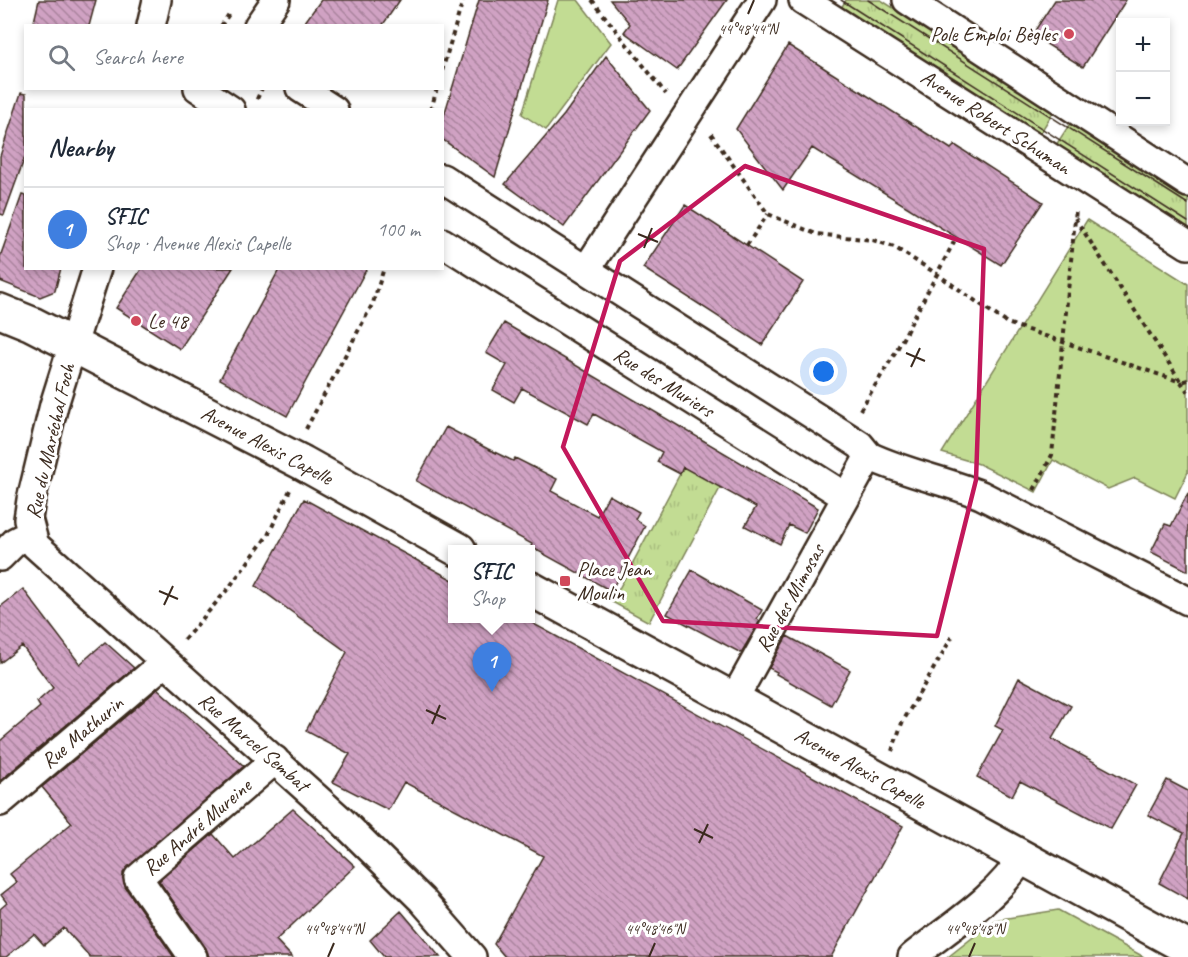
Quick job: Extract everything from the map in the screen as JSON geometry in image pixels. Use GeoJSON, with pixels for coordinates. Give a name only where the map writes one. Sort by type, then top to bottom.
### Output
{"type":"FeatureCollection","features":[{"type":"Feature","properties":{"kind":"street"},"geometry":{"type":"LineString","coordinates":[[151,24],[157,0]]}},
{"type":"Feature","properties":{"kind":"street"},"geometry":{"type":"LineString","coordinates":[[259,24],[276,0]]}},
{"type":"Feature","properties":{"kind":"street"},"geometry":{"type":"LineString","coordinates":[[586,270],[762,0]]}},
{"type":"Feature","properties":{"kind":"street","name":"Avenue Robert Schuman"},"geometry":{"type":"LineString","coordinates":[[803,0],[1188,245]]}},
{"type":"Feature","properties":{"kind":"street"},"geometry":{"type":"LineString","coordinates":[[907,0],[1188,183]]}},
{"type":"Feature","properties":{"kind":"street"},"geometry":{"type":"LineString","coordinates":[[303,90],[331,108]]}},
{"type":"Feature","properties":{"kind":"street"},"geometry":{"type":"LineString","coordinates":[[444,179],[860,445],[869,456],[918,476],[945,481],[1021,514],[1188,601]]}},
{"type":"Feature","properties":{"kind":"street","name":"Rue des Muriers"},"geometry":{"type":"LineString","coordinates":[[444,243],[846,497]]}},
{"type":"Feature","properties":{"kind":"street","name":"Rue du Maréchal Foch"},"geometry":{"type":"LineString","coordinates":[[0,557],[16,541],[30,534],[28,519],[54,405],[97,270]]}},
{"type":"Feature","properties":{"kind":"street","name":"Avenue Alexis Capelle"},"geometry":{"type":"LineString","coordinates":[[0,311],[73,345],[303,463],[452,545]]}},
{"type":"Feature","properties":{"kind":"street"},"geometry":{"type":"LineString","coordinates":[[846,497],[869,456]]}},
{"type":"Feature","properties":{"kind":"street","name":"Rue des Mimosas"},"geometry":{"type":"LineString","coordinates":[[734,699],[846,497]]}},
{"type":"Feature","properties":{"kind":"street","name":"Rue Marcel Sembat"},"geometry":{"type":"LineString","coordinates":[[30,534],[35,544],[76,582],[374,852],[422,900],[472,957]]}},
{"type":"Feature","properties":{"kind":"street","name":"Avenue Alexis Capelle"},"geometry":{"type":"LineString","coordinates":[[535,591],[1188,948]]}},
{"type":"Feature","properties":{"kind":"street","name":"Rue Mathurin"},"geometry":{"type":"LineString","coordinates":[[0,802],[164,663]]}},
{"type":"Feature","properties":{"kind":"street","name":"Rue André Mureine"},"geometry":{"type":"LineString","coordinates":[[193,957],[138,878],[274,760]]}},
{"type":"Feature","properties":{"kind":"street"},"geometry":{"type":"LineString","coordinates":[[912,957],[991,893],[1015,870],[1022,857]]}},
{"type":"Feature","properties":{"kind":"path"},"geometry":{"type":"LineString","coordinates":[[444,64],[463,0]]}},
{"type":"Feature","properties":{"kind":"path"},"geometry":{"type":"LineString","coordinates":[[592,0],[670,98],[706,123],[713,137],[768,214],[816,234],[873,240],[894,247],[1007,323],[1181,382],[1188,380]]}},
{"type":"Feature","properties":{"kind":"path"},"geometry":{"type":"LineString","coordinates":[[222,24],[233,9]]}},
{"type":"Feature","properties":{"kind":"path"},"geometry":{"type":"LineString","coordinates":[[432,108],[436,90]]}},
{"type":"Feature","properties":{"kind":"path"},"geometry":{"type":"LineString","coordinates":[[1021,514],[1052,455],[1075,217],[1080,203]]}},
{"type":"Feature","properties":{"kind":"path"},"geometry":{"type":"LineString","coordinates":[[747,246],[768,214]]}},
{"type":"Feature","properties":{"kind":"path"},"geometry":{"type":"LineString","coordinates":[[1075,217],[1188,392]]}},
{"type":"Feature","properties":{"kind":"path"},"geometry":{"type":"LineString","coordinates":[[857,416],[894,355],[956,238]]}},
{"type":"Feature","properties":{"kind":"path"},"geometry":{"type":"LineString","coordinates":[[164,663],[228,589],[268,535],[303,463],[305,432],[373,303],[383,270]]}},
{"type":"Feature","properties":{"kind":"path"},"geometry":{"type":"LineString","coordinates":[[876,777],[892,751],[902,723],[952,637]]}},
{"type":"Feature","properties":{"kind":"highlighted area"},"geometry":{"type":"Polygon","coordinates":[[[745,166],[984,249],[976,480],[937,636],[663,621],[563,447],[620,261],[745,166]]]}},
{"type":"Feature","properties":{"kind":"green space"},"geometry":{"type":"Polygon","coordinates":[[[558,0],[578,0],[611,43],[546,130],[522,114],[558,0]]]}},
{"type":"Feature","properties":{"kind":"green space"},"geometry":{"type":"Polygon","coordinates":[[[846,0],[881,0],[1054,111],[1039,135],[841,8],[846,0]]]}},
{"type":"Feature","properties":{"kind":"green space"},"geometry":{"type":"Polygon","coordinates":[[[1071,122],[1188,197],[1188,230],[1056,145],[1071,122]]]}},
{"type":"Feature","properties":{"kind":"green space"},"geometry":{"type":"Polygon","coordinates":[[[1087,220],[1188,284],[1188,472],[1175,498],[1135,478],[1108,489],[1053,460],[1036,492],[979,464],[942,453],[1087,220]]]}},
{"type":"Feature","properties":{"kind":"green space"},"geometry":{"type":"Polygon","coordinates":[[[699,438],[735,460],[649,622],[612,602],[699,438]]]}},
{"type":"Feature","properties":{"kind":"green space"},"geometry":{"type":"Polygon","coordinates":[[[1058,910],[1144,957],[948,957],[995,920],[1058,910]]]}},
{"type":"Feature","properties":{"kind":"building"},"geometry":{"type":"Polygon","coordinates":[[[39,0],[96,0],[90,24],[33,24],[39,0]]]}},
{"type":"Feature","properties":{"kind":"building"},"geometry":{"type":"Polygon","coordinates":[[[321,0],[400,0],[383,24],[303,24],[321,0]]]}},
{"type":"Feature","properties":{"kind":"building"},"geometry":{"type":"Polygon","coordinates":[[[479,0],[548,0],[495,177],[444,140],[444,115],[479,0]]]}},
{"type":"Feature","properties":{"kind":"building"},"geometry":{"type":"Polygon","coordinates":[[[610,0],[727,0],[677,70],[624,32],[630,24],[610,0]]]}},
{"type":"Feature","properties":{"kind":"building","name":"Pole Emploi Bègles"},"geometry":{"type":"Polygon","coordinates":[[[1055,0],[1126,0],[1083,67],[1032,35],[1055,0]]]}},
{"type":"Feature","properties":{"kind":"building"},"geometry":{"type":"Polygon","coordinates":[[[788,45],[951,149],[955,145],[1043,202],[1001,265],[812,148],[783,190],[736,129],[788,45]]]}},
{"type":"Feature","properties":{"kind":"building"},"geometry":{"type":"Polygon","coordinates":[[[606,56],[650,110],[564,227],[505,184],[564,115],[606,56]]]}},
{"type":"Feature","properties":{"kind":"building"},"geometry":{"type":"Polygon","coordinates":[[[21,93],[26,94],[24,160],[4,215],[0,214],[0,156],[21,93]]]}},
{"type":"Feature","properties":{"kind":"building"},"geometry":{"type":"Polygon","coordinates":[[[22,195],[24,196],[24,270],[60,270],[55,291],[40,297],[0,281],[0,257],[22,195]]]}},
{"type":"Feature","properties":{"kind":"building"},"geometry":{"type":"Polygon","coordinates":[[[685,205],[803,282],[762,345],[643,268],[685,205]]]}},
{"type":"Feature","properties":{"kind":"building"},"geometry":{"type":"Polygon","coordinates":[[[141,270],[232,270],[180,349],[116,308],[141,270]]]}},
{"type":"Feature","properties":{"kind":"building"},"geometry":{"type":"Polygon","coordinates":[[[279,270],[366,270],[287,416],[220,379],[279,270]]]}},
{"type":"Feature","properties":{"kind":"building"},"geometry":{"type":"Polygon","coordinates":[[[504,323],[818,508],[805,533],[789,525],[780,544],[745,526],[756,507],[683,467],[680,474],[657,462],[662,452],[594,414],[588,424],[522,388],[514,402],[493,390],[507,365],[486,353],[504,323]]]}},
{"type":"Feature","properties":{"kind":"building"},"geometry":{"type":"Polygon","coordinates":[[[446,427],[513,461],[515,458],[557,479],[551,491],[597,516],[609,495],[639,512],[635,519],[645,526],[611,591],[535,549],[535,545],[416,481],[446,427]]]}},
{"type":"Feature","properties":{"kind":"building"},"geometry":{"type":"Polygon","coordinates":[[[1188,493],[1188,571],[1151,552],[1165,524],[1171,526],[1188,493]]]}},
{"type":"Feature","properties":{"kind":"building"},"geometry":{"type":"Polygon","coordinates":[[[304,499],[448,577],[448,623],[532,623],[903,826],[831,957],[505,957],[494,944],[543,856],[404,782],[388,810],[333,782],[350,754],[306,731],[347,652],[256,586],[304,499]]]}},
{"type":"Feature","properties":{"kind":"building"},"geometry":{"type":"Polygon","coordinates":[[[692,570],[762,610],[757,619],[760,621],[741,653],[667,614],[692,570]]]}},
{"type":"Feature","properties":{"kind":"building"},"geometry":{"type":"Polygon","coordinates":[[[23,589],[80,664],[105,642],[134,668],[0,781],[0,741],[40,707],[37,702],[53,688],[22,646],[0,663],[0,607],[23,589]]]}},
{"type":"Feature","properties":{"kind":"building"},"geometry":{"type":"Polygon","coordinates":[[[787,636],[850,670],[831,705],[769,668],[787,636]]]}},
{"type":"Feature","properties":{"kind":"building"},"geometry":{"type":"Polygon","coordinates":[[[1019,678],[1071,706],[1052,739],[1136,785],[1111,829],[1020,781],[1012,796],[977,777],[1003,730],[995,726],[1019,678]]]}},
{"type":"Feature","properties":{"kind":"building"},"geometry":{"type":"Polygon","coordinates":[[[158,689],[244,766],[123,873],[125,887],[174,957],[90,957],[64,928],[44,945],[34,934],[6,957],[0,957],[0,909],[7,903],[1,895],[17,882],[10,874],[72,823],[42,787],[158,689]]]}},
{"type":"Feature","properties":{"kind":"building"},"geometry":{"type":"Polygon","coordinates":[[[1167,780],[1188,791],[1188,899],[1159,883],[1184,833],[1148,815],[1167,780]]]}},
{"type":"Feature","properties":{"kind":"building"},"geometry":{"type":"Polygon","coordinates":[[[293,809],[355,866],[276,940],[292,957],[209,957],[206,948],[159,881],[213,834],[235,859],[293,809]]]}},
{"type":"Feature","properties":{"kind":"building"},"geometry":{"type":"Polygon","coordinates":[[[401,911],[440,957],[384,957],[370,940],[401,911]]]}},
{"type":"Feature","properties":{"kind":"tram line"},"geometry":{"type":"LineString","coordinates":[[841,0],[1188,222]]}},
{"type":"Feature","properties":{"kind":"tram line"},"geometry":{"type":"LineString","coordinates":[[868,0],[1188,204]]}},
{"type":"Feature","properties":{"kind":"place","name":"Pole Emploi Bègles"},"geometry":{"type":"Point","coordinates":[1069,34]}},
{"type":"Feature","properties":{"kind":"place","name":"Le 48"},"geometry":{"type":"Point","coordinates":[136,321]}},
{"type":"Feature","properties":{"kind":"place","name":"Place Jean Moulin"},"geometry":{"type":"Point","coordinates":[565,581]}},
{"type":"Feature","properties":{"kind":"place","name":"SFIC"},"geometry":{"type":"Point","coordinates":[492,692]}}]}
